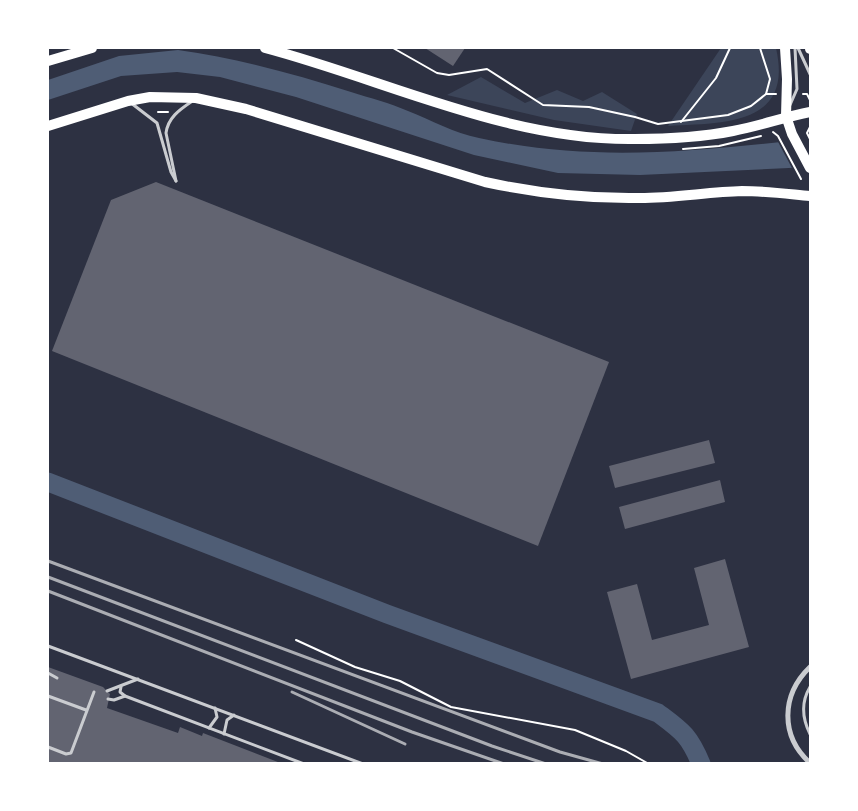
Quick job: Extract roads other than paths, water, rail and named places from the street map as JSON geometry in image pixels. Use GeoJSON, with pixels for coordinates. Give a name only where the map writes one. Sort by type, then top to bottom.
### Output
{"type":"FeatureCollection","features":[{"type":"Feature","properties":{"kind":"main road"},"geometry":{"type":"LineString","coordinates":[[48,62],[92,48]]}},
{"type":"Feature","properties":{"kind":"main road"},"geometry":{"type":"LineString","coordinates":[[265,48],[505,122],[554,134],[635,140],[682,137],[734,131],[786,116],[810,112]]}},
{"type":"Feature","properties":{"kind":"main road"},"geometry":{"type":"LineString","coordinates":[[785,48],[787,70],[786,116],[792,134],[810,168]]}},
{"type":"Feature","properties":{"kind":"main road"},"geometry":{"type":"LineString","coordinates":[[48,126],[128,101],[150,97],[196,98],[246,109],[485,182],[517,188],[570,196],[612,198],[669,197],[744,191],[810,196]]}},
{"type":"Feature","properties":{"kind":"street"},"geometry":{"type":"LineString","coordinates":[[810,667],[792,691],[787,714],[791,737],[796,748],[810,763]]}},
{"type":"Feature","properties":{"kind":"lane"},"geometry":{"type":"LineString","coordinates":[[786,116],[797,89],[796,48]]}},
{"type":"Feature","properties":{"kind":"lane"},"geometry":{"type":"LineString","coordinates":[[796,48],[810,74]]}},
{"type":"Feature","properties":{"kind":"lane"},"geometry":{"type":"LineString","coordinates":[[128,101],[147,113],[156,123],[171,172],[176,182],[166,133],[167,126],[175,114],[196,98]]}},
{"type":"Feature","properties":{"kind":"lane"},"geometry":{"type":"LineString","coordinates":[[48,646],[363,764]]}},
{"type":"Feature","properties":{"kind":"lane"},"geometry":{"type":"LineString","coordinates":[[48,673],[57,678]]}},
{"type":"Feature","properties":{"kind":"lane"},"geometry":{"type":"LineString","coordinates":[[107,691],[138,679]]}},
{"type":"Feature","properties":{"kind":"lane"},"geometry":{"type":"LineString","coordinates":[[120,686],[120,692],[125,696],[304,764]]}},
{"type":"Feature","properties":{"kind":"lane"},"geometry":{"type":"LineString","coordinates":[[810,687],[804,709],[804,718],[810,734]]}},
{"type":"Feature","properties":{"kind":"lane"},"geometry":{"type":"LineString","coordinates":[[48,747],[66,754],[71,753],[94,692]]}},
{"type":"Feature","properties":{"kind":"lane"},"geometry":{"type":"LineString","coordinates":[[48,696],[86,710]]}},
{"type":"Feature","properties":{"kind":"lane"},"geometry":{"type":"LineString","coordinates":[[108,699],[114,700],[125,696]]}},
{"type":"Feature","properties":{"kind":"lane"},"geometry":{"type":"LineString","coordinates":[[208,728],[217,717],[215,708]]}},
{"type":"Feature","properties":{"kind":"lane"},"geometry":{"type":"LineString","coordinates":[[224,734],[227,720],[234,715]]}},
{"type":"Feature","properties":{"kind":"waterway"},"geometry":{"type":"LineString","coordinates":[[48,482],[387,614],[658,713],[684,734],[693,746],[701,764]]}},
{"type":"Feature","properties":{"kind":"railway"},"geometry":{"type":"LineString","coordinates":[[48,561],[560,752],[603,764]]}},
{"type":"Feature","properties":{"kind":"railway"},"geometry":{"type":"LineString","coordinates":[[48,577],[492,746],[546,764]]}},
{"type":"Feature","properties":{"kind":"railway"},"geometry":{"type":"LineString","coordinates":[[48,591],[412,732],[504,764]]}},
{"type":"Feature","properties":{"kind":"railway"},"geometry":{"type":"LineString","coordinates":[[292,692],[405,744]]}}]}
